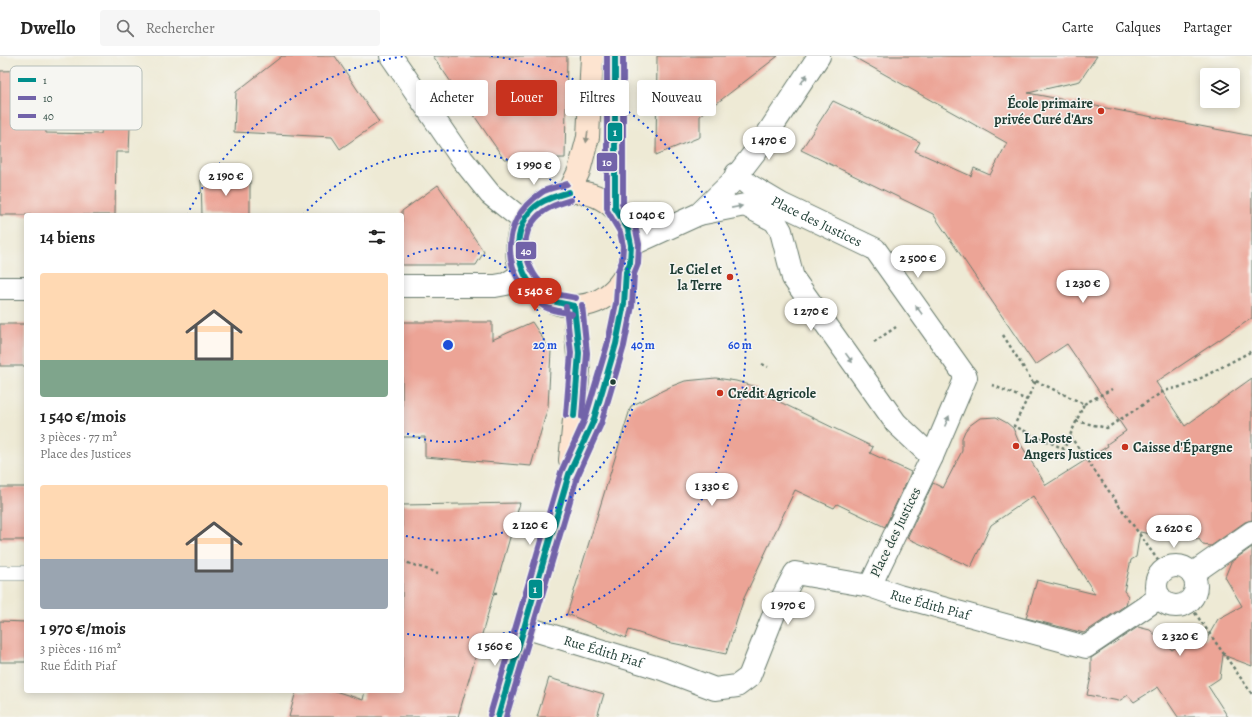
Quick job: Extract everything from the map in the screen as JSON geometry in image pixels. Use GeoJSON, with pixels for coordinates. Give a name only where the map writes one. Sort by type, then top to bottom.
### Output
{"type":"FeatureCollection","features":[{"type":"Feature","properties":{"kind":"main road"},"geometry":{"type":"LineString","coordinates":[[569,192],[579,171],[588,137],[592,56]]}},
{"type":"Feature","properties":{"kind":"main road"},"geometry":{"type":"LineString","coordinates":[[615,56],[615,208]]}},
{"type":"Feature","properties":{"kind":"main road"},"geometry":{"type":"LineString","coordinates":[[569,192],[594,195],[615,208],[628,229],[631,244],[630,263],[621,282],[605,297],[590,304],[574,306],[558,304],[544,297],[532,287],[522,274],[518,259],[517,243],[524,220],[534,208],[546,198],[569,192]]}},
{"type":"Feature","properties":{"kind":"main road"},"geometry":{"type":"LineString","coordinates":[[498,717],[569,474],[594,422],[624,304],[626,272]]}},
{"type":"Feature","properties":{"kind":"main road"},"geometry":{"type":"LineString","coordinates":[[569,474],[579,369],[574,306]]}},
{"type":"Feature","properties":{"kind":"street"},"geometry":{"type":"LineString","coordinates":[[391,56],[462,159],[490,194],[524,220]]}},
{"type":"Feature","properties":{"kind":"street"},"geometry":{"type":"LineString","coordinates":[[631,244],[699,214],[731,183],[736,174],[758,148],[819,56]]}},
{"type":"Feature","properties":{"kind":"street","name":"Place des Justices"},"geometry":{"type":"LineString","coordinates":[[736,174],[749,185],[781,204],[875,249],[966,376],[932,457],[870,586]]}},
{"type":"Feature","properties":{"kind":"street","name":"Place des Justices"},"geometry":{"type":"LineString","coordinates":[[699,214],[745,205],[775,221],[781,231],[793,278],[896,423],[932,457]]}},
{"type":"Feature","properties":{"kind":"street"},"geometry":{"type":"LineString","coordinates":[[404,286],[495,286],[506,284],[522,274]]}},
{"type":"Feature","properties":{"kind":"street"},"geometry":{"type":"LineString","coordinates":[[0,288],[24,288]]}},
{"type":"Feature","properties":{"kind":"street"},"geometry":{"type":"LineString","coordinates":[[1192,574],[1252,532]]}},
{"type":"Feature","properties":{"kind":"street"},"geometry":{"type":"LineString","coordinates":[[1172,566],[1179,566],[1187,569],[1192,574],[1196,589],[1187,602],[1172,606],[1160,597],[1156,590],[1156,582],[1159,575],[1165,569],[1172,566]]}},
{"type":"Feature","properties":{"kind":"street","name":"Rue Édith Piaf"},"geometry":{"type":"LineString","coordinates":[[524,627],[662,669],[715,689],[737,686],[749,677],[774,614],[795,573],[870,586],[1086,647],[1160,597]]}},
{"type":"Feature","properties":{"kind":"lane"},"geometry":{"type":"LineString","coordinates":[[0,573],[24,573]]}},
{"type":"Feature","properties":{"kind":"path"},"geometry":{"type":"LineString","coordinates":[[870,345],[901,324]]}},
{"type":"Feature","properties":{"kind":"path"},"geometry":{"type":"LineString","coordinates":[[1003,335],[1034,384]]}},
{"type":"Feature","properties":{"kind":"path"},"geometry":{"type":"LineString","coordinates":[[1076,421],[1107,428],[1164,391],[1188,385],[1252,351]]}},
{"type":"Feature","properties":{"kind":"path"},"geometry":{"type":"LineString","coordinates":[[762,364],[768,367]]}},
{"type":"Feature","properties":{"kind":"path"},"geometry":{"type":"LineString","coordinates":[[1084,404],[1036,381],[1014,426],[1064,449],[1084,404],[1112,389]]}},
{"type":"Feature","properties":{"kind":"path"},"geometry":{"type":"LineString","coordinates":[[991,384],[1027,400]]}},
{"type":"Feature","properties":{"kind":"path"},"geometry":{"type":"LineString","coordinates":[[1070,436],[1165,569]]}},
{"type":"Feature","properties":{"kind":"path"},"geometry":{"type":"LineString","coordinates":[[404,563],[438,573]]}},
{"type":"Feature","properties":{"kind":"path"},"geometry":{"type":"LineString","coordinates":[[494,592],[500,593]]}},
{"type":"Feature","properties":{"kind":"path"},"geometry":{"type":"LineString","coordinates":[[1187,602],[1252,694]]}},
{"type":"Feature","properties":{"kind":"building"},"geometry":{"type":"Polygon","coordinates":[[[282,56],[335,56],[379,122],[340,149],[332,137],[234,132],[236,92],[282,56]]]}},
{"type":"Feature","properties":{"kind":"building"},"geometry":{"type":"Polygon","coordinates":[[[433,56],[567,56],[567,80],[565,80],[565,158],[504,159],[474,116],[488,116],[488,80],[450,80],[433,56]]]}},
{"type":"Feature","properties":{"kind":"building"},"geometry":{"type":"Polygon","coordinates":[[[657,56],[778,56],[716,104],[716,80],[657,80],[657,56]]]}},
{"type":"Feature","properties":{"kind":"building"},"geometry":{"type":"Polygon","coordinates":[[[852,56],[1097,56],[1080,81],[1028,93],[1252,136],[1252,318],[1156,382],[1185,426],[1252,378],[1252,520],[1245,522],[1211,546],[1203,545],[1199,539],[1169,534],[1166,537],[1140,532],[1136,557],[1131,560],[1124,591],[1128,596],[1126,605],[1084,633],[1026,618],[1037,580],[1095,594],[1033,496],[991,525],[971,567],[907,538],[933,483],[943,488],[962,451],[962,438],[965,431],[980,418],[996,417],[1013,428],[1018,440],[1046,485],[1108,446],[1107,444],[1126,431],[1067,344],[1035,365],[933,214],[801,150],[833,101],[920,142],[915,151],[971,176],[974,168],[990,175],[1007,143],[852,56]]]}},
{"type":"Feature","properties":{"kind":"building"},"geometry":{"type":"Polygon","coordinates":[[[0,71],[10,71],[10,130],[46,130],[46,133],[101,134],[102,130],[130,130],[129,152],[116,152],[115,213],[24,213],[24,215],[0,215],[0,71]]]}},
{"type":"Feature","properties":{"kind":"building"},"geometry":{"type":"Polygon","coordinates":[[[656,116],[700,116],[700,137],[656,155],[656,116]]]}},
{"type":"Feature","properties":{"kind":"building"},"geometry":{"type":"Polygon","coordinates":[[[201,180],[250,180],[250,213],[202,213],[201,180]]]}},
{"type":"Feature","properties":{"kind":"building"},"geometry":{"type":"Polygon","coordinates":[[[438,185],[484,252],[476,265],[404,265],[404,213],[402,213],[402,211],[438,185]]]}},
{"type":"Feature","properties":{"kind":"building"},"geometry":{"type":"Polygon","coordinates":[[[404,322],[492,322],[492,340],[532,322],[551,351],[548,407],[531,466],[425,457],[425,437],[404,437],[404,322]]]}},
{"type":"Feature","properties":{"kind":"building"},"geometry":{"type":"Polygon","coordinates":[[[0,324],[24,324],[24,366],[0,366],[0,324]]]}},
{"type":"Feature","properties":{"kind":"building"},"geometry":{"type":"Polygon","coordinates":[[[716,378],[736,381],[757,387],[755,390],[873,447],[870,453],[911,472],[885,527],[837,504],[834,508],[795,490],[744,598],[726,654],[667,642],[629,630],[626,638],[567,614],[631,406],[685,381],[716,378]]]}},
{"type":"Feature","properties":{"kind":"building"},"geometry":{"type":"Polygon","coordinates":[[[0,487],[24,487],[24,540],[0,540],[0,487]]]}},
{"type":"Feature","properties":{"kind":"building"},"geometry":{"type":"Polygon","coordinates":[[[520,503],[458,717],[289,717],[295,693],[341,693],[363,700],[365,693],[404,693],[404,505],[520,503]]]}},
{"type":"Feature","properties":{"kind":"building"},"geometry":{"type":"Polygon","coordinates":[[[1252,547],[1252,666],[1223,655],[1220,678],[1208,686],[1228,717],[1178,717],[1158,687],[1134,702],[1128,695],[1119,701],[1087,695],[1091,677],[1091,658],[1138,627],[1150,630],[1172,650],[1192,636],[1206,640],[1218,619],[1242,606],[1225,577],[1231,562],[1252,547]]]}},
{"type":"Feature","properties":{"kind":"building"},"geometry":{"type":"Polygon","coordinates":[[[0,621],[24,622],[24,662],[0,662],[0,621]]]}},
{"type":"Feature","properties":{"kind":"building"},"geometry":{"type":"Polygon","coordinates":[[[549,678],[604,694],[597,717],[537,717],[549,678]]]}},
{"type":"Feature","properties":{"kind":"transit line","name":"10"},"geometry":{"type":"LineString","coordinates":[[607,56],[607,208]]}},
{"type":"Feature","properties":{"kind":"transit line","name":"1"},"geometry":{"type":"LineString","coordinates":[[615,56],[615,208]]}},
{"type":"Feature","properties":{"kind":"transit line","name":"40"},"geometry":{"type":"LineString","coordinates":[[623,56],[623,208]]}},
{"type":"Feature","properties":{"kind":"transit line","name":"10"},"geometry":{"type":"LineString","coordinates":[[567,184],[544,191],[527,205],[517,219],[511,235],[510,251],[513,267],[520,282],[530,296],[545,307],[572,314]]}},
{"type":"Feature","properties":{"kind":"transit line","name":"1"},"geometry":{"type":"LineString","coordinates":[[569,192],[552,197],[542,202],[529,213],[519,236],[518,249],[524,273],[539,293],[550,300],[574,306]]}},
{"type":"Feature","properties":{"kind":"transit line","name":"40"},"geometry":{"type":"LineString","coordinates":[[571,200],[548,209],[536,218],[526,237],[526,248],[527,258],[536,277],[552,292],[576,298]]}},
{"type":"Feature","properties":{"kind":"transit line","name":"10"},"geometry":{"type":"LineString","coordinates":[[506,717],[577,477],[601,424],[624,346],[632,306],[634,274],[638,264],[639,244],[635,226],[622,204]]}},
{"type":"Feature","properties":{"kind":"transit line","name":"1"},"geometry":{"type":"LineString","coordinates":[[498,717],[569,474],[593,422],[616,344],[624,304],[626,272],[630,263],[631,245],[628,229],[615,208]]}},
{"type":"Feature","properties":{"kind":"transit line","name":"40"},"geometry":{"type":"LineString","coordinates":[[490,715],[561,472],[585,419],[608,342],[616,303],[618,271],[622,261],[623,246],[620,232],[608,212]]}},
{"type":"Feature","properties":{"kind":"transit line","name":"10"},"geometry":{"type":"LineString","coordinates":[[582,305],[587,353],[582,417]]}},
{"type":"Feature","properties":{"kind":"transit line","name":"1"},"geometry":{"type":"LineString","coordinates":[[574,306],[579,353],[574,416]]}},
{"type":"Feature","properties":{"kind":"transit line","name":"40"},"geometry":{"type":"LineString","coordinates":[[566,307],[571,353],[566,415]]}},
{"type":"Feature","properties":{"kind":"place","name":"École primaire privée Curé d'Ars"},"geometry":{"type":"Point","coordinates":[1101,111]}},
{"type":"Feature","properties":{"kind":"place","name":"Le Ciel et la Terre"},"geometry":{"type":"Point","coordinates":[730,277]}},
{"type":"Feature","properties":{"kind":"place","name":"Crédit Agricole"},"geometry":{"type":"Point","coordinates":[720,393]}},
{"type":"Feature","properties":{"kind":"place","name":"La Poste Angers Justices"},"geometry":{"type":"Point","coordinates":[1016,446]}},
{"type":"Feature","properties":{"kind":"place","name":"Caisse d'Épargne"},"geometry":{"type":"Point","coordinates":[1125,447]}}]}
